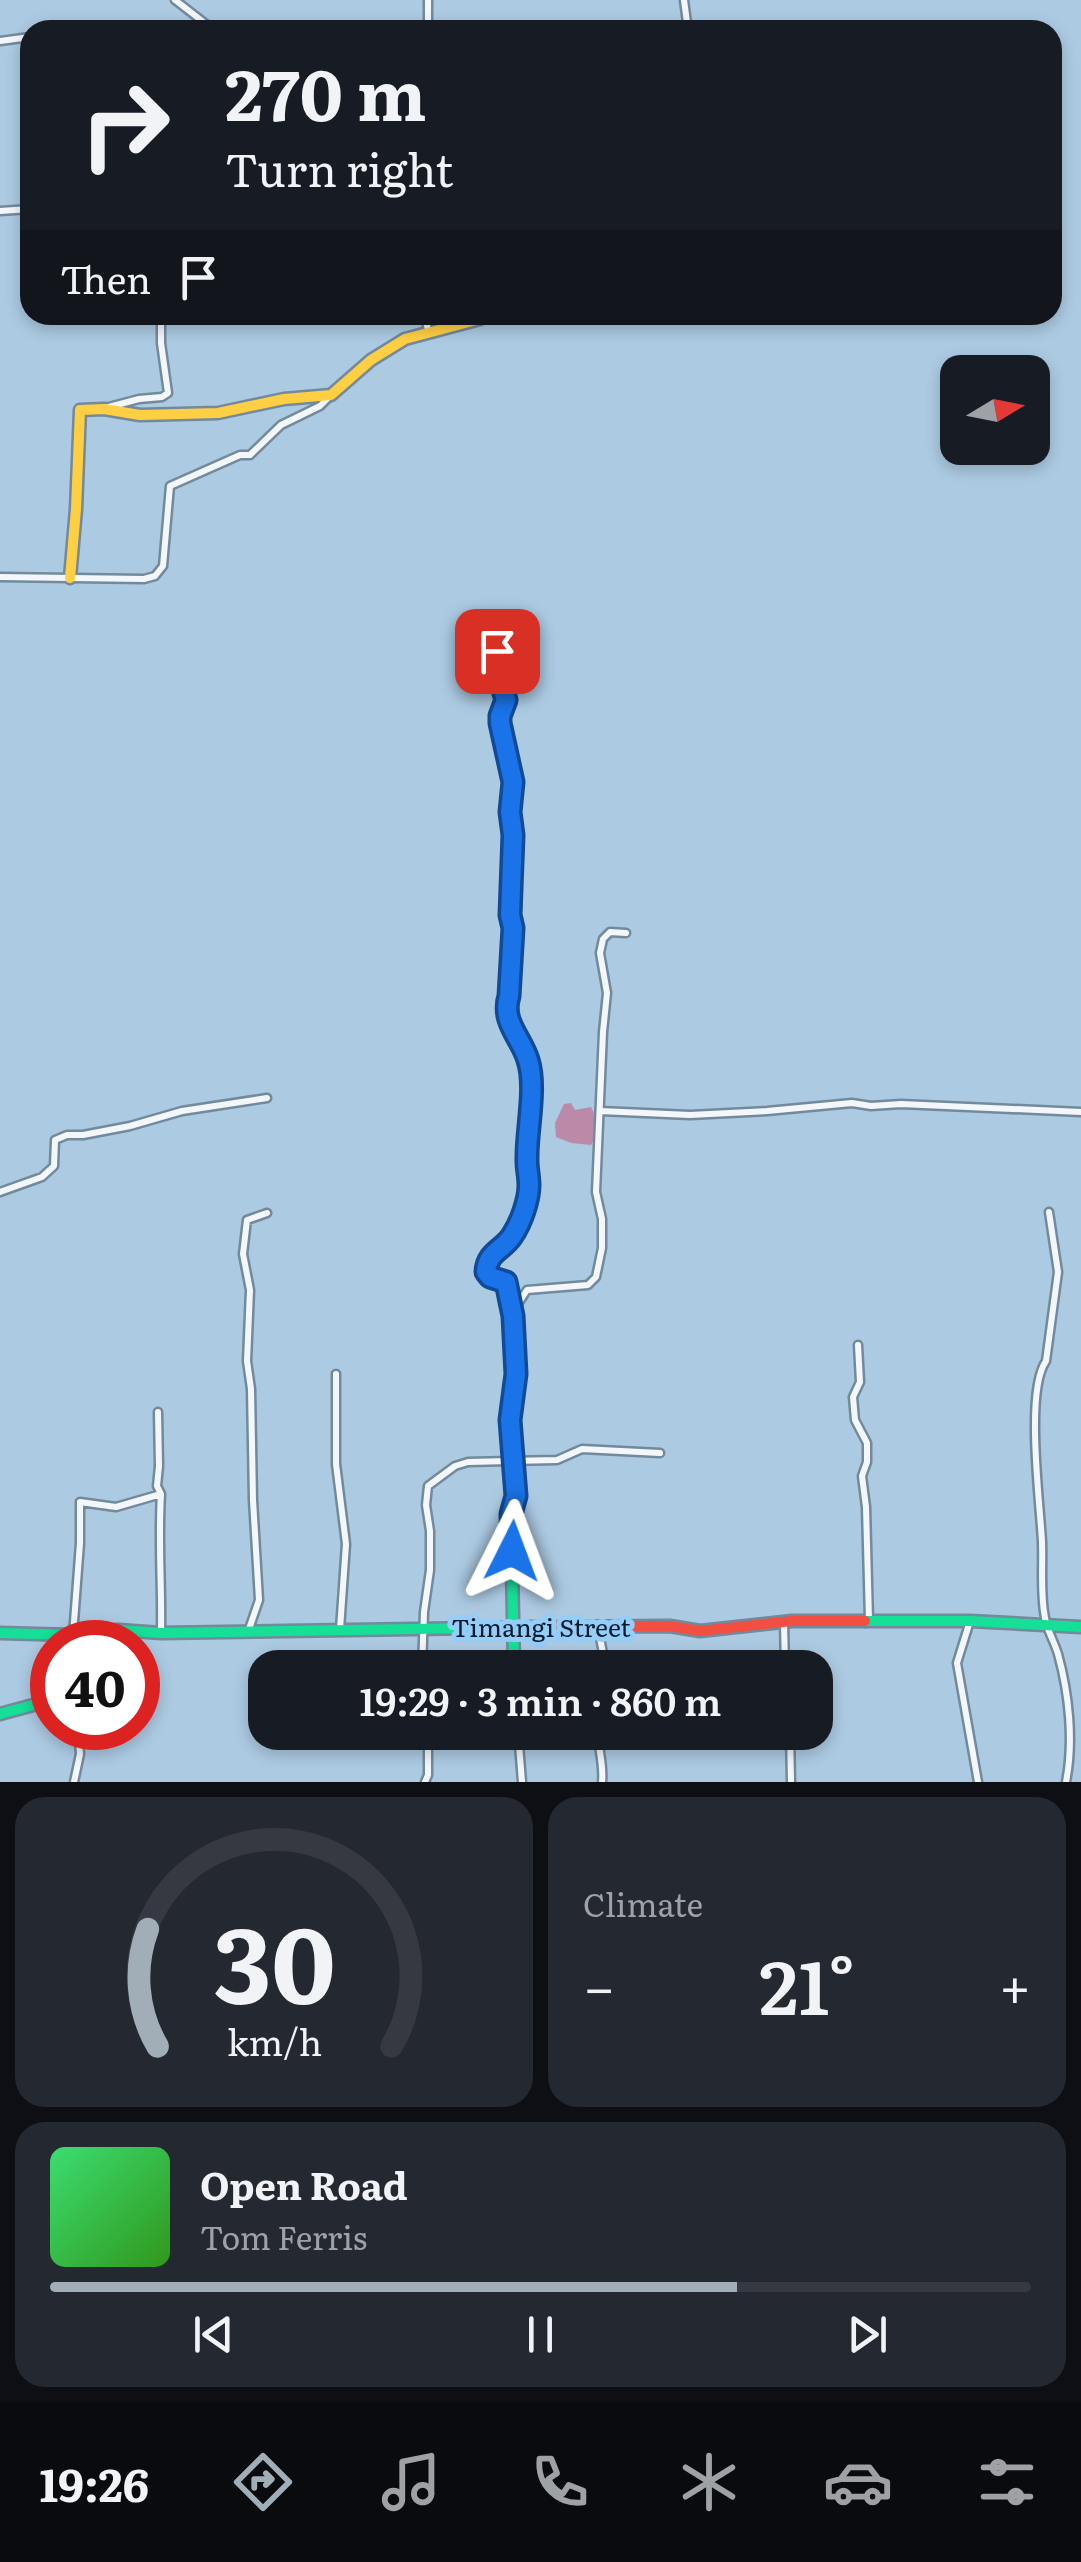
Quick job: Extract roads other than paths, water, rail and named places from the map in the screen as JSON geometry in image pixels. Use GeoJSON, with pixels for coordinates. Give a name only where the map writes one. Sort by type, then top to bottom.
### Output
{"type":"FeatureCollection","features":[{"type":"Feature","properties":{"kind":"street"},"geometry":{"type":"LineString","coordinates":[[175,0],[201,20]]}},
{"type":"Feature","properties":{"kind":"street"},"geometry":{"type":"LineString","coordinates":[[104,409],[168,393],[161,325]]}},
{"type":"Feature","properties":{"kind":"street"},"geometry":{"type":"LineString","coordinates":[[427,325],[429,333]]}},
{"type":"Feature","properties":{"kind":"street"},"geometry":{"type":"LineString","coordinates":[[0,578],[155,576],[162,566],[170,486],[250,454],[281,424],[320,406],[371,360],[406,339],[454,325]]}},
{"type":"Feature","properties":{"kind":"street"},"geometry":{"type":"LineString","coordinates":[[70,578],[80,410],[140,415],[218,413],[284,399],[330,396]]}},
{"type":"Feature","properties":{"kind":"street"},"geometry":{"type":"LineString","coordinates":[[471,620],[497,651],[506,700],[500,723],[513,782],[512,945],[506,1006],[508,1024],[530,1063],[530,1190],[510,1239],[486,1261],[490,1277],[506,1282],[513,1316],[515,1388],[510,1420],[516,1496],[511,1514],[514,1650]]}},
{"type":"Feature","properties":{"kind":"street"},"geometry":{"type":"LineString","coordinates":[[513,1316],[527,1290],[588,1285],[596,1277],[602,1248],[602,1219],[596,1192],[607,993],[600,952],[603,939],[610,932],[626,933]]}},
{"type":"Feature","properties":{"kind":"street"},"geometry":{"type":"LineString","coordinates":[[0,1192],[42,1177],[54,1166],[55,1140],[67,1134],[98,1132],[182,1111],[267,1098]]}},
{"type":"Feature","properties":{"kind":"street"},"geometry":{"type":"LineString","coordinates":[[600,1111],[690,1115],[852,1103],[1081,1112]]}},
{"type":"Feature","properties":{"kind":"street"},"geometry":{"type":"LineString","coordinates":[[1048,1212],[1058,1272],[1036,1416],[1041,1594],[1046,1624],[1059,1658],[1069,1720],[1071,1758],[1066,1782]]}},
{"type":"Feature","properties":{"kind":"street"},"geometry":{"type":"LineString","coordinates":[[248,1632],[259,1600],[248,1361],[250,1290],[243,1254],[246,1220],[267,1213]]}},
{"type":"Feature","properties":{"kind":"street"},"geometry":{"type":"LineString","coordinates":[[858,1345],[860,1382],[853,1398],[855,1420],[867,1443],[862,1476],[869,1622]]}},
{"type":"Feature","properties":{"kind":"street"},"geometry":{"type":"LineString","coordinates":[[336,1374],[336,1464],[346,1544],[340,1628]]}},
{"type":"Feature","properties":{"kind":"street"},"geometry":{"type":"LineString","coordinates":[[158,1412],[161,1633]]}},
{"type":"Feature","properties":{"kind":"street"},"geometry":{"type":"LineString","coordinates":[[423,1650],[430,1570],[428,1486],[455,1466],[468,1462],[557,1460],[582,1449],[660,1454]]}},
{"type":"Feature","properties":{"kind":"street"},"geometry":{"type":"LineString","coordinates":[[74,1620],[80,1502],[116,1506],[160,1494]]}},
{"type":"Feature","properties":{"kind":"street"},"geometry":{"type":"LineString","coordinates":[[970,1621],[957,1663],[978,1782]]}},
{"type":"Feature","properties":{"kind":"street","name":"Timangi Street"},"geometry":{"type":"LineString","coordinates":[[161,1633],[513,1626],[670,1626],[700,1631],[784,1622],[970,1621],[1081,1627]]}},
{"type":"Feature","properties":{"kind":"street"},"geometry":{"type":"LineString","coordinates":[[784,1622],[785,1650]]}},
{"type":"Feature","properties":{"kind":"street"},"geometry":{"type":"LineString","coordinates":[[598,1628],[602,1650]]}},
{"type":"Feature","properties":{"kind":"street","name":"Timangi Street"},"geometry":{"type":"LineString","coordinates":[[0,1633],[30,1634]]}},
{"type":"Feature","properties":{"kind":"street"},"geometry":{"type":"LineString","coordinates":[[0,1714],[30,1706]]}},
{"type":"Feature","properties":{"kind":"street"},"geometry":{"type":"LineString","coordinates":[[74,1782],[80,1750]]}},
{"type":"Feature","properties":{"kind":"street"},"geometry":{"type":"LineString","coordinates":[[425,1782],[428,1750]]}},
{"type":"Feature","properties":{"kind":"street"},"geometry":{"type":"LineString","coordinates":[[519,1750],[522,1782]]}},
{"type":"Feature","properties":{"kind":"street"},"geometry":{"type":"LineString","coordinates":[[598,1750],[602,1782]]}},
{"type":"Feature","properties":{"kind":"street"},"geometry":{"type":"LineString","coordinates":[[790,1750],[790,1782]]}}]}
